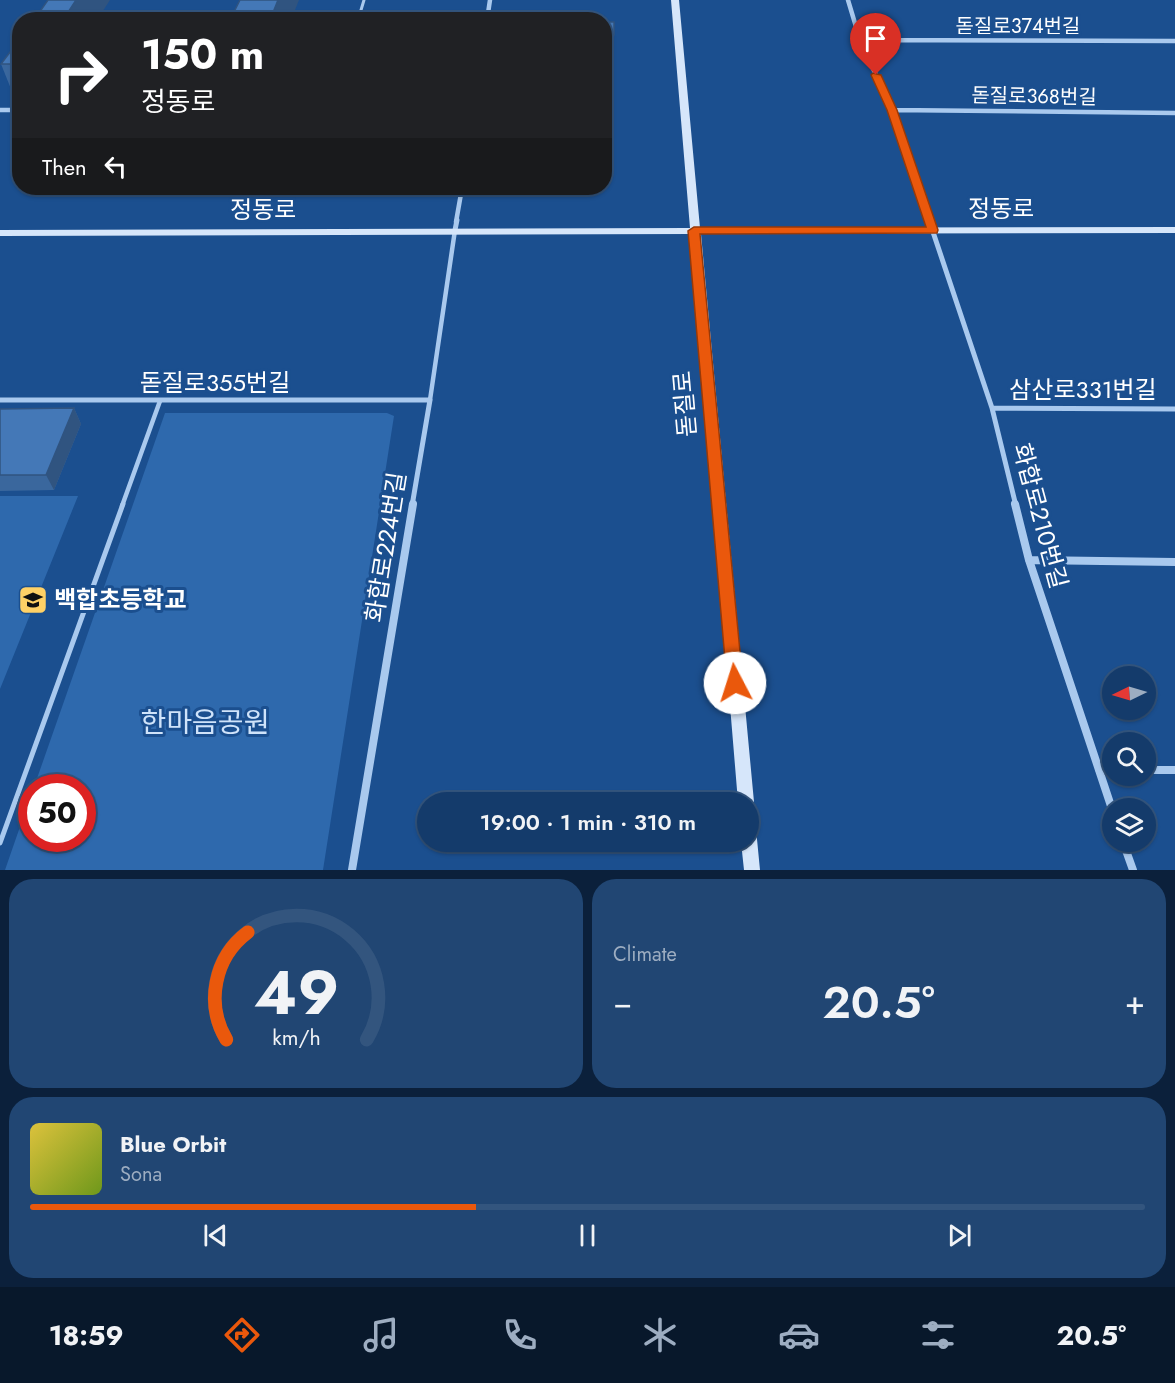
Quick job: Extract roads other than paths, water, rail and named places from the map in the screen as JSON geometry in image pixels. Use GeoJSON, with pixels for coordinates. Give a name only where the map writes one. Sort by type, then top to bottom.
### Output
{"type":"FeatureCollection","features":[{"type":"Feature","properties":{"kind":"main road","name":"돋질로"},"geometry":{"type":"LineString","coordinates":[[675,0],[745,792]]}},
{"type":"Feature","properties":{"kind":"main road","name":"정동로"},"geometry":{"type":"LineString","coordinates":[[0,233],[455,230],[1175,230]]}},
{"type":"Feature","properties":{"kind":"main road"},"geometry":{"type":"LineString","coordinates":[[750,852],[752,870]]}},
{"type":"Feature","properties":{"kind":"street","name":"화합로210번길"},"geometry":{"type":"LineString","coordinates":[[848,0],[860,40],[892,110],[992,408],[1029,560],[1108,798]]}},
{"type":"Feature","properties":{"kind":"street","name":"돋질로374번길"},"geometry":{"type":"LineString","coordinates":[[860,40],[1175,41]]}},
{"type":"Feature","properties":{"kind":"street","name":"돋질로368번길"},"geometry":{"type":"LineString","coordinates":[[892,110],[1175,113]]}},
{"type":"Feature","properties":{"kind":"street"},"geometry":{"type":"LineString","coordinates":[[455,230],[461,195]]}},
{"type":"Feature","properties":{"kind":"street","name":"돋질로355번길"},"geometry":{"type":"LineString","coordinates":[[0,400],[430,400]]}},
{"type":"Feature","properties":{"kind":"street","name":"화합로224번길"},"geometry":{"type":"LineString","coordinates":[[352,870],[430,400]]}},
{"type":"Feature","properties":{"kind":"street","name":"삼산로331번길"},"geometry":{"type":"LineString","coordinates":[[992,408],[1175,409]]}},
{"type":"Feature","properties":{"kind":"street"},"geometry":{"type":"LineString","coordinates":[[1029,560],[1175,562]]}},
{"type":"Feature","properties":{"kind":"street"},"geometry":{"type":"LineString","coordinates":[[1156,770],[1175,770]]}},
{"type":"Feature","properties":{"kind":"street"},"geometry":{"type":"LineString","coordinates":[[1126,852],[1132,870]]}},
{"type":"Feature","properties":{"kind":"lane","name":"화합로224번길"},"geometry":{"type":"LineString","coordinates":[[430,400],[455,230]]}},
{"type":"Feature","properties":{"kind":"lane"},"geometry":{"type":"LineString","coordinates":[[0,843],[160,401]]}},
{"type":"Feature","properties":{"kind":"place","name":"백합초등학교"},"geometry":{"type":"Point","coordinates":[33,600]}},
{"type":"Feature","properties":{"kind":"park label","name":"한마음공원"},"geometry":{"type":"Point","coordinates":[205,722]}}]}
